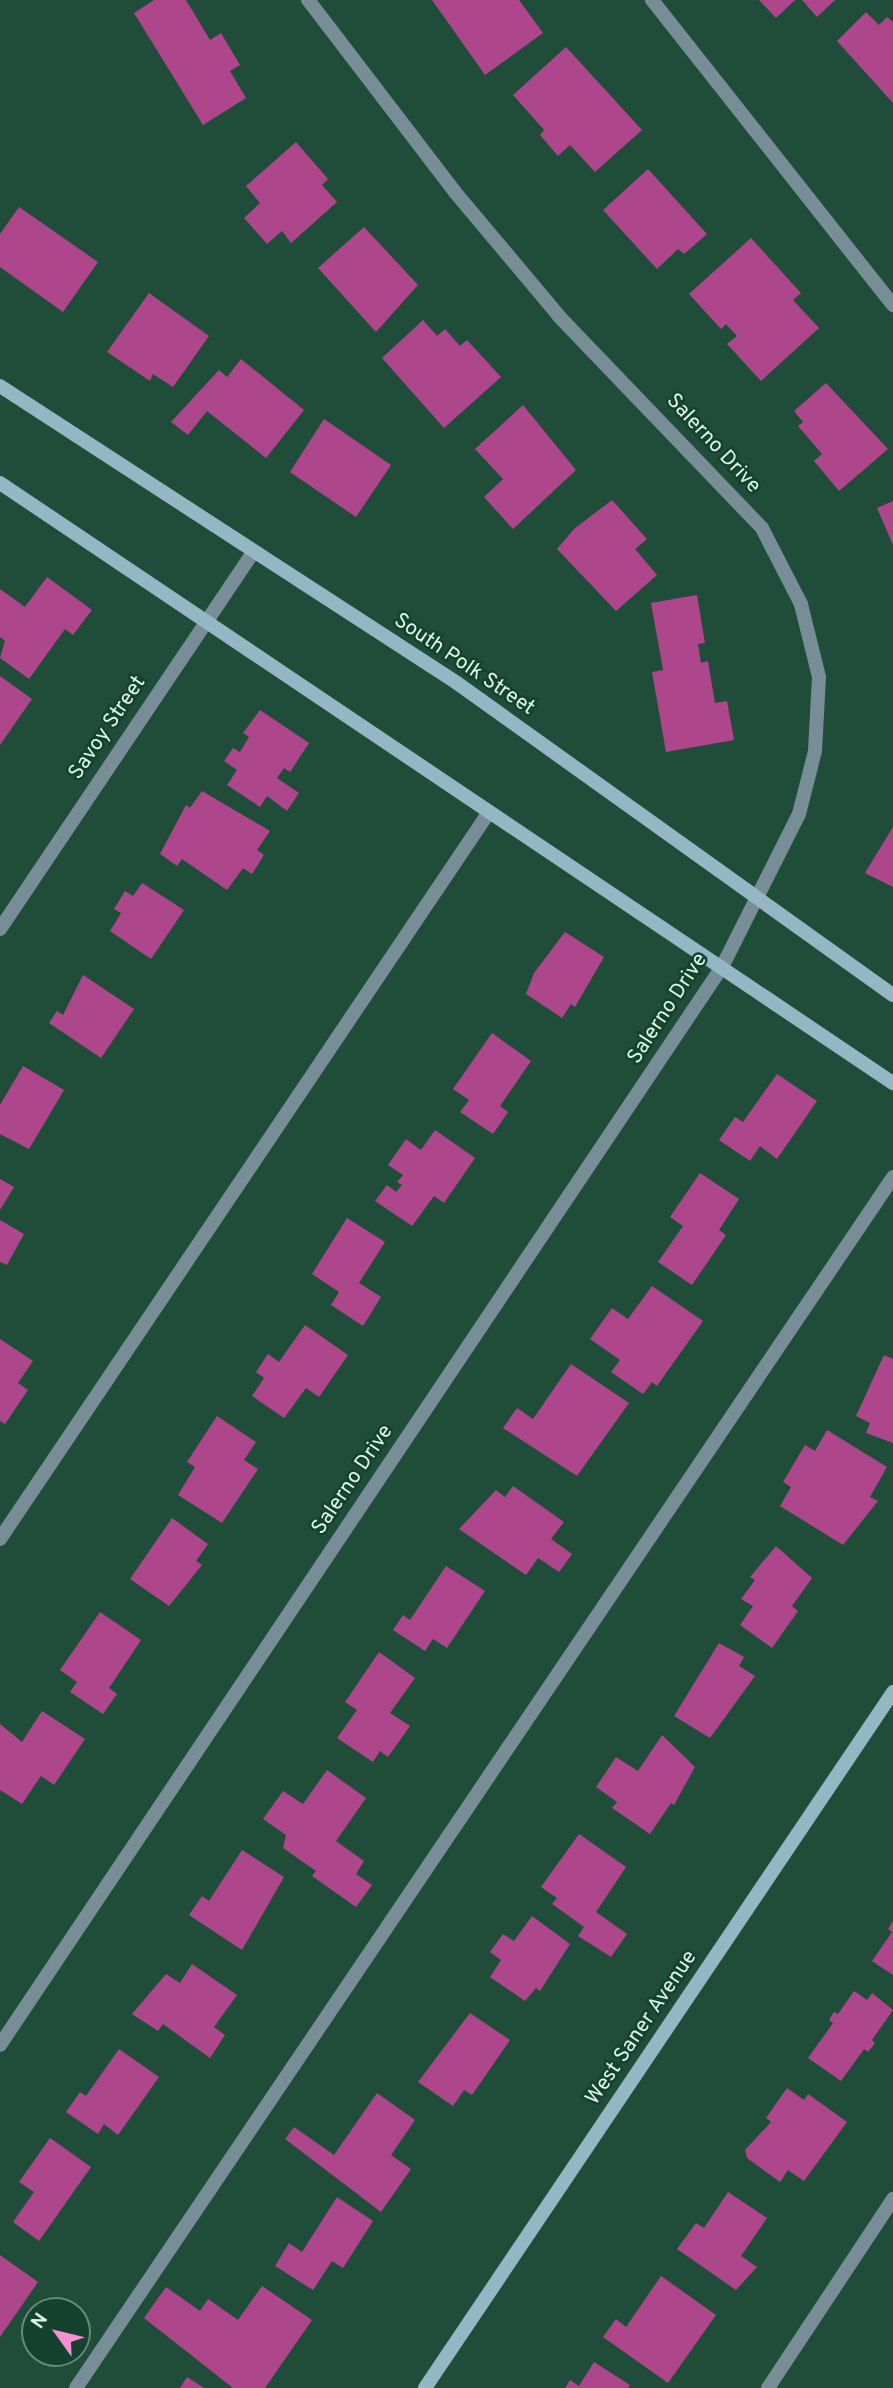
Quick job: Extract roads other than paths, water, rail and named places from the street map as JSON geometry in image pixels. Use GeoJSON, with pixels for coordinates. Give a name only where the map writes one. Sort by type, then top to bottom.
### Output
{"type":"FeatureCollection","features":[{"type":"Feature","properties":{"kind":"main road","name":"South Polk Street"},"geometry":{"type":"LineString","coordinates":[[0,386],[457,682],[755,900],[893,995]]}},
{"type":"Feature","properties":{"kind":"main road"},"geometry":{"type":"LineString","coordinates":[[0,482],[893,1083]]}},
{"type":"Feature","properties":{"kind":"main road","name":"West Saner Avenue"},"geometry":{"type":"LineString","coordinates":[[425,2388],[893,1692]]}},
{"type":"Feature","properties":{"kind":"street","name":"Salerno Drive"},"geometry":{"type":"LineString","coordinates":[[0,2045],[722,967],[799,814],[815,751],[819,677],[801,604],[762,528],[559,316],[454,192],[308,0]]}},
{"type":"Feature","properties":{"kind":"street"},"geometry":{"type":"LineString","coordinates":[[652,0],[893,304]]}},
{"type":"Feature","properties":{"kind":"street","name":"Savoy Street"},"geometry":{"type":"LineString","coordinates":[[0,929],[253,552]]}},
{"type":"Feature","properties":{"kind":"street"},"geometry":{"type":"LineString","coordinates":[[0,1539],[489,812]]}},
{"type":"Feature","properties":{"kind":"street"},"geometry":{"type":"LineString","coordinates":[[76,2388],[893,1177]]}},
{"type":"Feature","properties":{"kind":"street"},"geometry":{"type":"LineString","coordinates":[[768,2388],[893,2199]]}}]}
